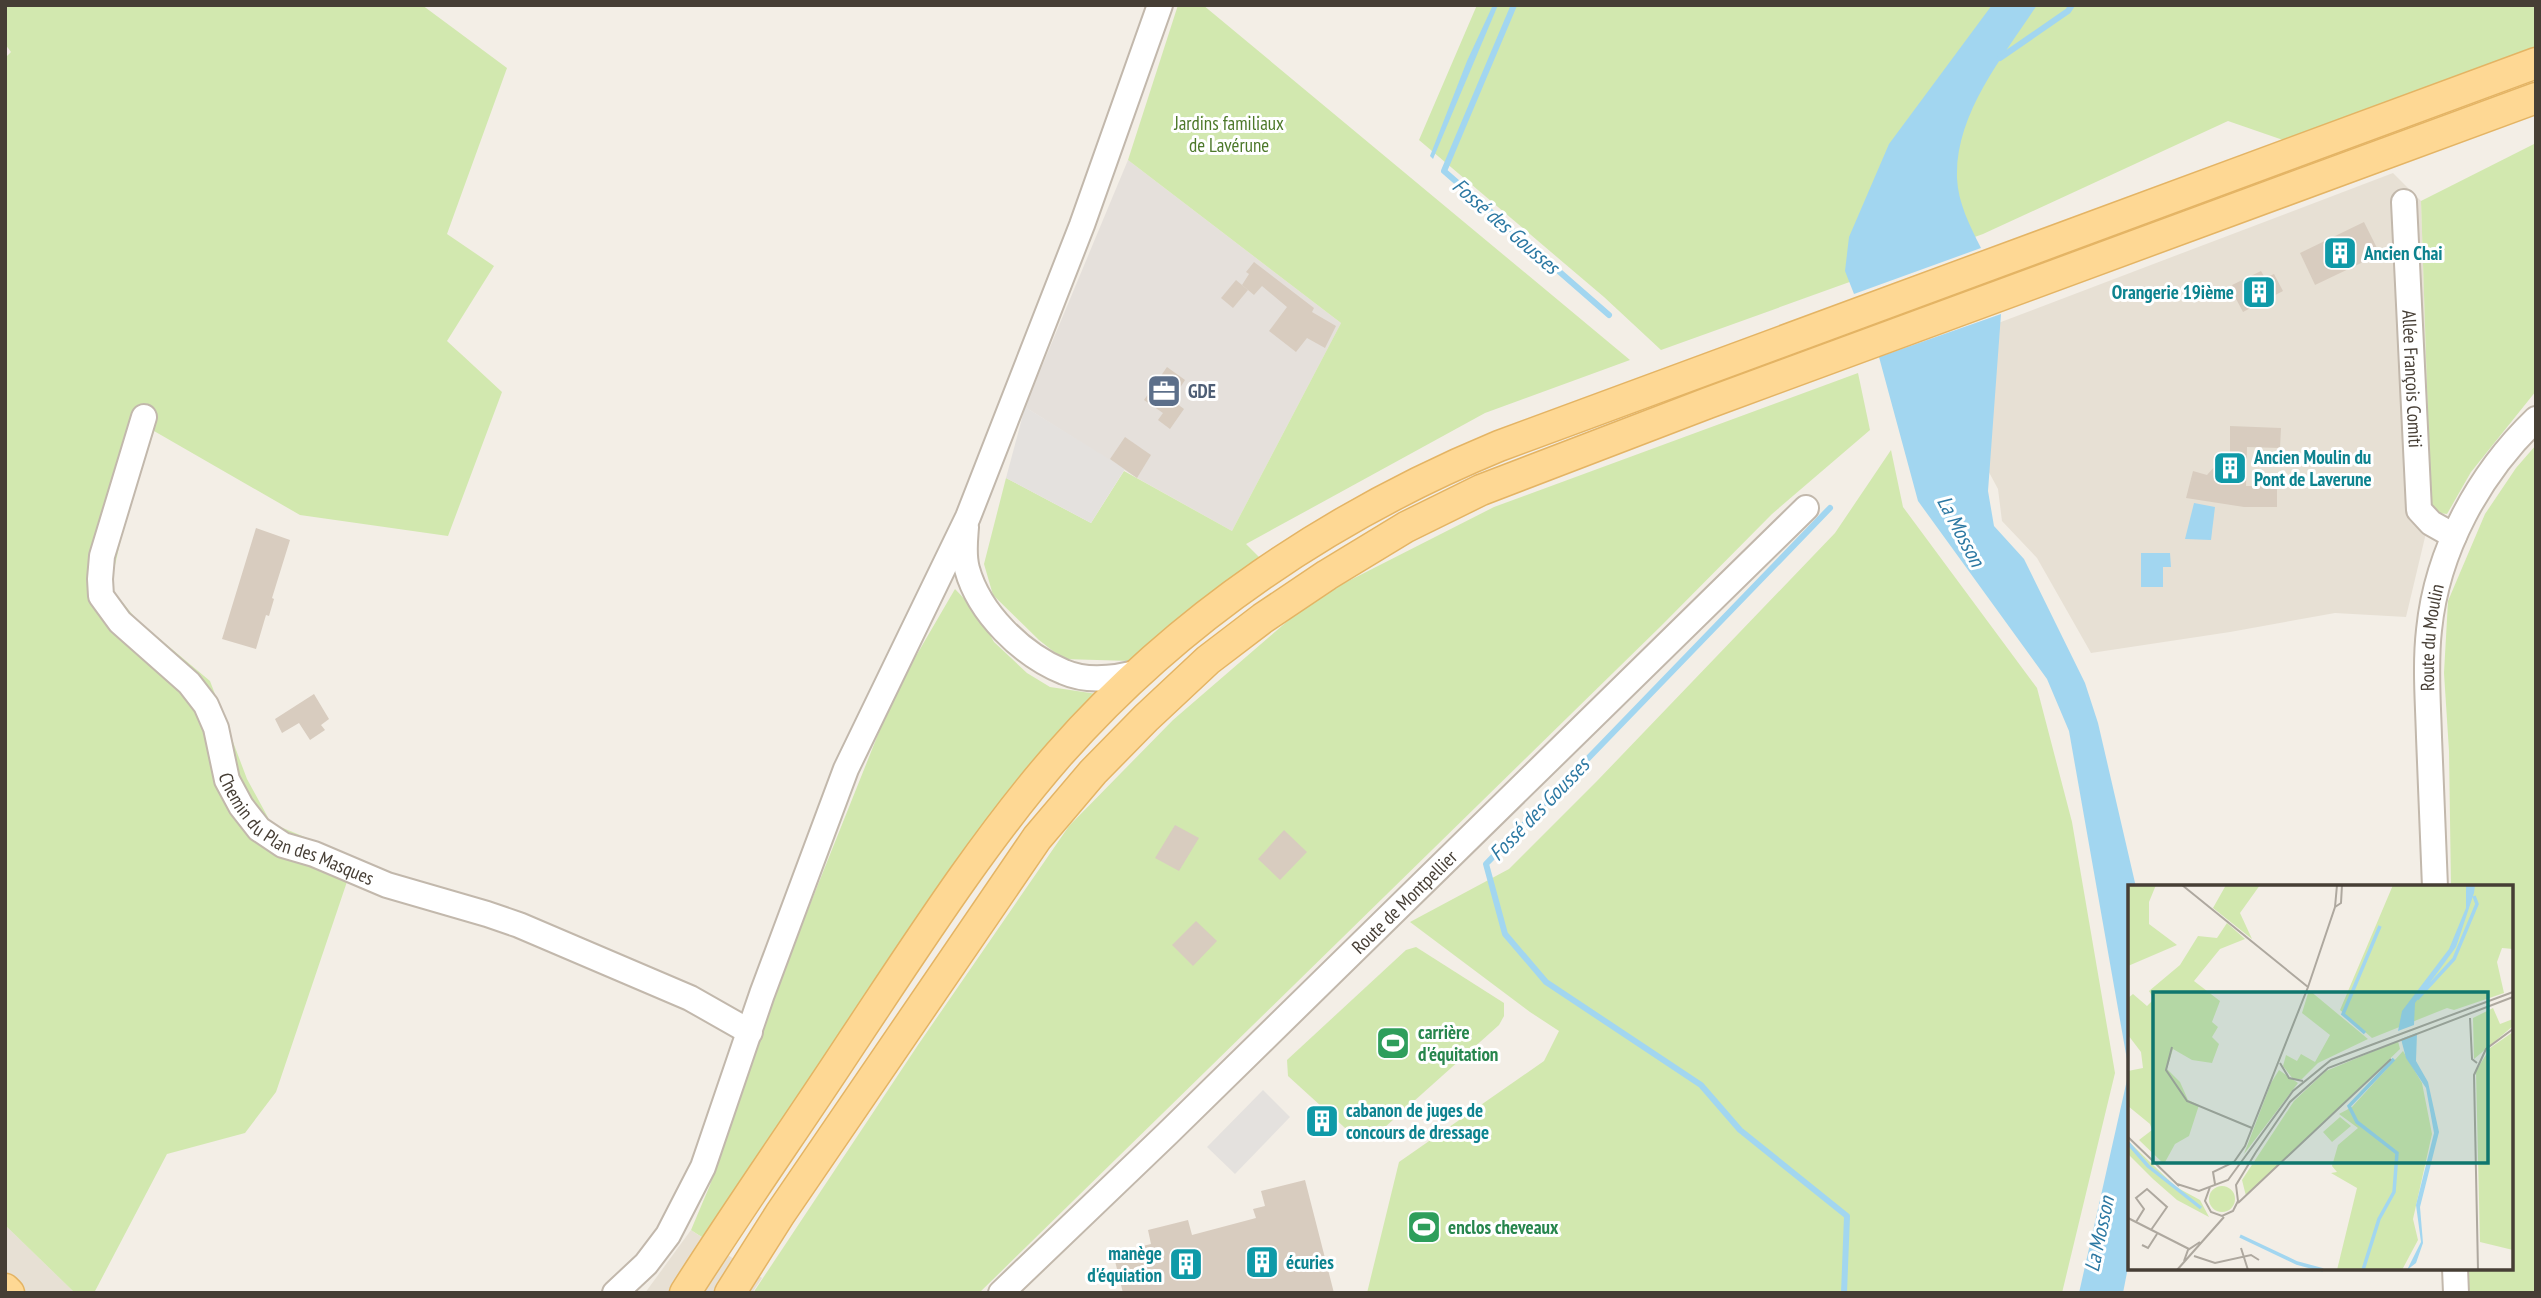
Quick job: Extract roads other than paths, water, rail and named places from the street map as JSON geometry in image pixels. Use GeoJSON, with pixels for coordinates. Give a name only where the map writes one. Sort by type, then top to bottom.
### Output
{"type":"FeatureCollection","features":[{"type":"Feature","properties":{"kind":"main road"},"geometry":{"type":"LineString","coordinates":[[685,1293],[887,991],[1005,821],[1060,753],[1143,671],[1214,609],[1269,570],[1348,519],[1393,494],[1536,432],[1681,381],[2536,63]]}},
{"type":"Feature","properties":{"kind":"main road"},"geometry":{"type":"LineString","coordinates":[[730,1293],[788,1203],[1037,838],[1093,772],[1208,660],[1263,618],[1327,575],[1406,527],[1481,490],[1709,403],[1846,355],[2536,98]]}},
{"type":"Feature","properties":{"kind":"street"},"geometry":{"type":"LineString","coordinates":[[615,1293],[646,1264],[668,1236],[703,1167],[846,769],[968,517],[1082,225],[1160,5]]}},
{"type":"Feature","properties":{"kind":"street","name":"Allée François Comiti"},"geometry":{"type":"LineString","coordinates":[[2404,202],[2419,510],[2431,523],[2454,536]]}},
{"type":"Feature","properties":{"kind":"street","name":"Chemin du Plan des Masques"},"geometry":{"type":"LineString","coordinates":[[144,417],[102,556],[101,596],[120,622],[189,683],[206,705],[216,728],[227,780],[241,806],[259,830],[283,845],[314,854],[387,885],[519,925],[690,998],[750,1032]]}},
{"type":"Feature","properties":{"kind":"street","name":"Route du Moulin"},"geometry":{"type":"LineString","coordinates":[[2435,885],[2427,677],[2429,629],[2435,594],[2454,536],[2493,468],[2519,434],[2536,419]]}},
{"type":"Feature","properties":{"kind":"street","name":"Route de Montpellier"},"geometry":{"type":"LineString","coordinates":[[1001,1293],[1806,509]]}},
{"type":"Feature","properties":{"kind":"street"},"geometry":{"type":"LineString","coordinates":[[968,517],[964,546],[966,567],[974,590],[999,624],[1031,654],[1065,673],[1089,678],[1121,677],[1143,671]]}},
{"type":"Feature","properties":{"kind":"street"},"geometry":{"type":"LineString","coordinates":[[934,586],[966,567]]}},
{"type":"Feature","properties":{"kind":"street"},"geometry":{"type":"LineString","coordinates":[[2455,1270],[2456,1293]]}},
{"type":"Feature","properties":{"kind":"water"},"geometry":{"type":"Polygon","coordinates":[[[1493,5],[1498,5],[1433,159],[1430,156],[1467,61],[1493,5]]]}},
{"type":"Feature","properties":{"kind":"water"},"geometry":{"type":"Polygon","coordinates":[[[1992,5],[2037,5],[1984,86],[1964,131],[1957,178],[1965,214],[1981,248],[1854,294],[1845,271],[1849,237],[1889,144],[1992,5]]]}},
{"type":"Feature","properties":{"kind":"water"},"geometry":{"type":"Polygon","coordinates":[[[2001,314],[1988,491],[1994,526],[2024,559],[2085,683],[2098,723],[2136,885],[2128,885],[2128,1065],[2069,731],[2047,679],[1918,501],[1879,357],[2001,314]]]}},
{"type":"Feature","properties":{"kind":"water"},"geometry":{"type":"Polygon","coordinates":[[[2194,503],[2215,507],[2211,540],[2185,539],[2194,503]]]}},
{"type":"Feature","properties":{"kind":"water"},"geometry":{"type":"Polygon","coordinates":[[[2141,553],[2170,553],[2171,567],[2163,567],[2163,587],[2141,587],[2141,553]]]}},
{"type":"Feature","properties":{"kind":"water"},"geometry":{"type":"Polygon","coordinates":[[[2128,1075],[2128,1267],[2123,1293],[2079,1293],[2128,1075]]]}},
{"type":"Feature","properties":{"kind":"waterway","name":"Fossé des Gousses"},"geometry":{"type":"LineString","coordinates":[[1514,5],[1444,171],[1609,315]]}},
{"type":"Feature","properties":{"kind":"waterway","name":"La Mosson"},"geometry":{"type":"LineString","coordinates":[[2000,58],[2068,11],[2072,5]]}},
{"type":"Feature","properties":{"kind":"waterway","name":"Fossé des Gousses"},"geometry":{"type":"LineString","coordinates":[[1830,508],[1486,864],[1505,934],[1546,982],[1701,1085],[1740,1130],[1847,1216],[1844,1293]]}},
{"type":"Feature","properties":{"kind":"place","name":"Ancien Chai"},"geometry":{"type":"Point","coordinates":[2340,253]}},
{"type":"Feature","properties":{"kind":"place","name":"Orangerie 19ième"},"geometry":{"type":"Point","coordinates":[2259,292]}},
{"type":"Feature","properties":{"kind":"place","name":"GDE"},"geometry":{"type":"Point","coordinates":[1164,391]}},
{"type":"Feature","properties":{"kind":"place","name":"Ancien Moulin du Pont de Laverune"},"geometry":{"type":"Point","coordinates":[2230,468]}},
{"type":"Feature","properties":{"kind":"place","name":"carrière d'équitation"},"geometry":{"type":"Point","coordinates":[1393,1043]}},
{"type":"Feature","properties":{"kind":"place","name":"cabanon de juges de concours de dressage"},"geometry":{"type":"Point","coordinates":[1322,1121]}},
{"type":"Feature","properties":{"kind":"place","name":"enclos cheveaux"},"geometry":{"type":"Point","coordinates":[1424,1227]}},
{"type":"Feature","properties":{"kind":"place","name":"écuries"},"geometry":{"type":"Point","coordinates":[1262,1262]}},
{"type":"Feature","properties":{"kind":"place","name":"manège d'équiation"},"geometry":{"type":"Point","coordinates":[1186,1264]}},
{"type":"Feature","properties":{"kind":"park label","name":"Jardins familiaux de Lavérune"},"geometry":{"type":"Point","coordinates":[1229,134]}}]}
